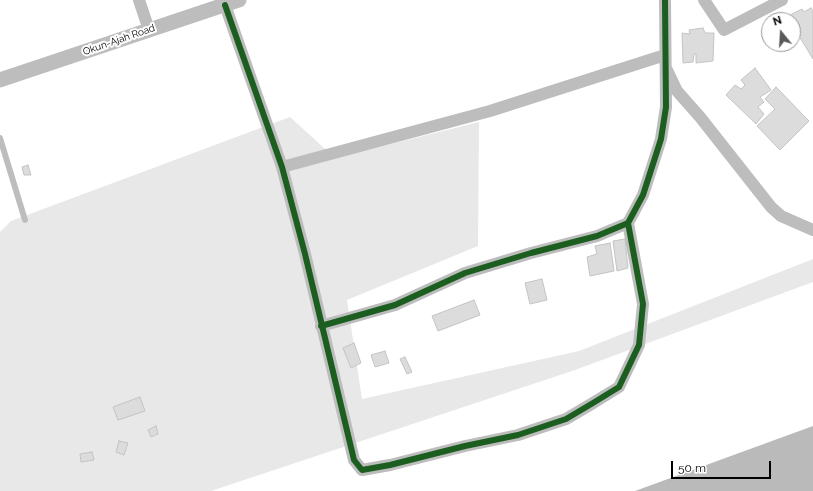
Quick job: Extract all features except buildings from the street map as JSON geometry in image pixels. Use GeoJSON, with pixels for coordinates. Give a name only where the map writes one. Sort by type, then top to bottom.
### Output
{"type":"FeatureCollection","features":[{"type":"Feature","properties":{"kind":"street"},"geometry":{"type":"LineString","coordinates":[[139,0],[149,30]]}},
{"type":"Feature","properties":{"kind":"street"},"geometry":{"type":"LineString","coordinates":[[232,2],[282,167],[305,254],[354,460],[362,470],[390,465],[465,446],[518,435],[566,419],[619,387],[639,345],[643,304],[628,223],[643,195],[661,139],[666,107],[665,0]]}},
{"type":"Feature","properties":{"kind":"street"},"geometry":{"type":"LineString","coordinates":[[704,0],[724,30],[782,0]]}},
{"type":"Feature","properties":{"kind":"street","name":"Okun-Ajah Road"},"geometry":{"type":"LineString","coordinates":[[0,80],[232,2]]}},
{"type":"Feature","properties":{"kind":"street"},"geometry":{"type":"LineString","coordinates":[[282,167],[665,62]]}},
{"type":"Feature","properties":{"kind":"street"},"geometry":{"type":"LineString","coordinates":[[665,62],[678,91],[700,116],[771,208],[781,216],[813,230]]}},
{"type":"Feature","properties":{"kind":"street"},"geometry":{"type":"LineString","coordinates":[[321,326],[395,305],[465,273],[531,253],[597,236],[628,223]]}},
{"type":"Feature","properties":{"kind":"lane"},"geometry":{"type":"LineString","coordinates":[[0,138],[25,220]]}},
{"type":"Feature","properties":{"kind":"shaded area"},"geometry":{"type":"Polygon","coordinates":[[[290,117],[335,158],[479,122],[478,246],[347,300],[362,399],[579,351],[813,259],[813,282],[575,370],[211,491],[0,491],[0,232],[11,221],[290,117]]]}},
{"type":"Feature","properties":{"kind":"shaded area"},"geometry":{"type":"Polygon","coordinates":[[[813,426],[813,491],[635,491],[813,426]]]}},
{"type":"Feature","properties":{"kind":"cycle path"},"geometry":{"type":"LineString","coordinates":[[321,326],[395,305],[465,273],[531,253],[597,236],[628,223],[643,195],[661,139],[666,107],[665,0]]}},
{"type":"Feature","properties":{"kind":"cycle path"},"geometry":{"type":"LineString","coordinates":[[225,5],[282,167],[305,254],[354,460],[362,470],[390,465],[465,446],[518,435],[566,419],[619,387],[639,345],[643,304],[628,223]]}}]}
